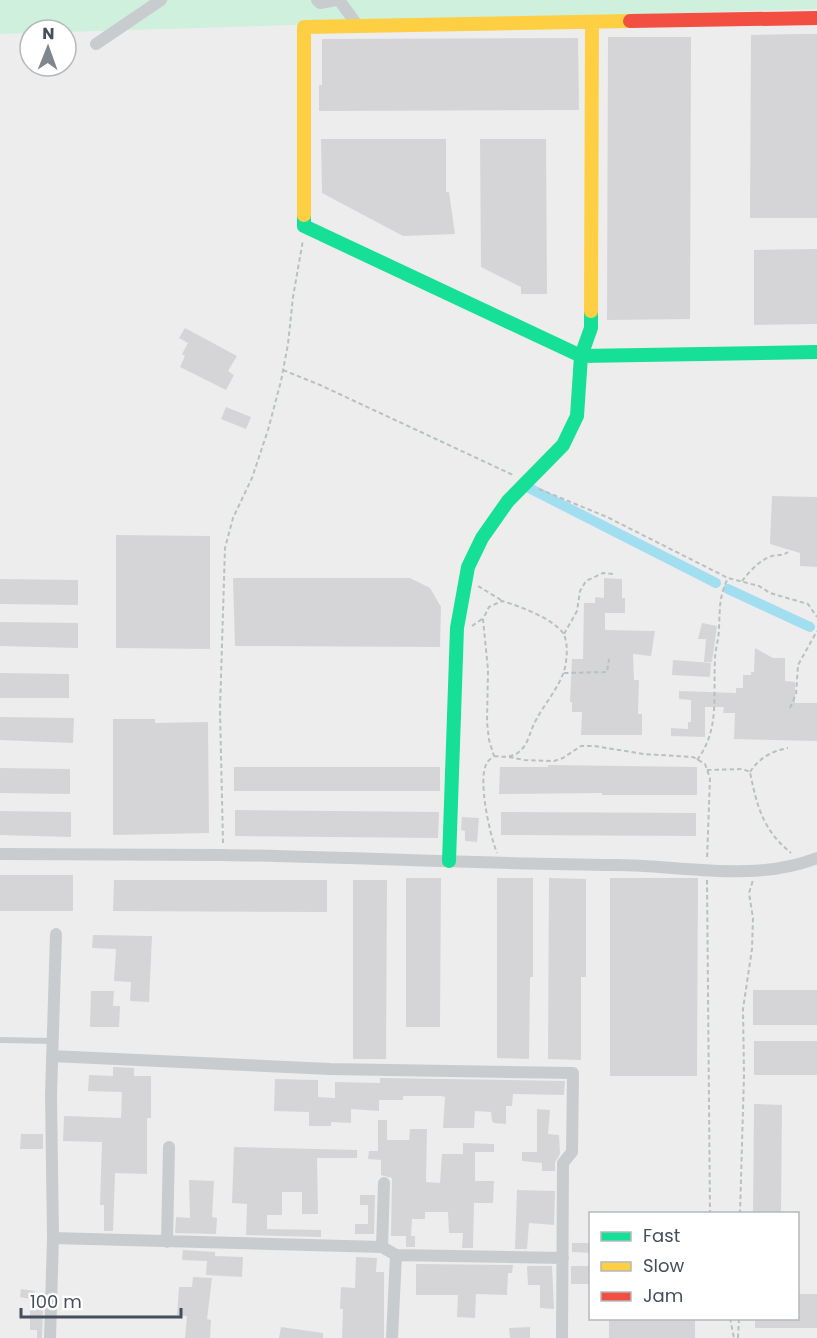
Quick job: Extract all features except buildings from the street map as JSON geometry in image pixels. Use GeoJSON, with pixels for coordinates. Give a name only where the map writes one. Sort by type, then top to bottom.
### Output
{"type":"FeatureCollection","features":[{"type":"Feature","properties":{"kind":"street"},"geometry":{"type":"LineString","coordinates":[[96,44],[161,0]]}},
{"type":"Feature","properties":{"kind":"street"},"geometry":{"type":"LineString","coordinates":[[317,0],[320,3],[338,0],[358,26]]}},
{"type":"Feature","properties":{"kind":"street"},"geometry":{"type":"LineString","coordinates":[[817,18],[304,27],[304,226],[581,356],[817,352]]}},
{"type":"Feature","properties":{"kind":"street"},"geometry":{"type":"LineString","coordinates":[[449,861],[457,628],[467,573],[482,538],[508,501],[563,445],[577,416],[581,356],[591,328],[592,22]]}},
{"type":"Feature","properties":{"kind":"street"},"geometry":{"type":"LineString","coordinates":[[0,854],[223,855],[501,864],[638,865],[707,871],[755,872],[817,858]]}},
{"type":"Feature","properties":{"kind":"street"},"geometry":{"type":"LineString","coordinates":[[50,1338],[53,1238],[51,1095],[56,934]]}},
{"type":"Feature","properties":{"kind":"street"},"geometry":{"type":"LineString","coordinates":[[52,1056],[330,1069],[573,1073],[572,1152],[563,1163],[562,1338]]}},
{"type":"Feature","properties":{"kind":"street"},"geometry":{"type":"LineString","coordinates":[[167,1242],[169,1147]]}},
{"type":"Feature","properties":{"kind":"street"},"geometry":{"type":"LineString","coordinates":[[382,1247],[384,1183]]}},
{"type":"Feature","properties":{"kind":"street"},"geometry":{"type":"LineString","coordinates":[[53,1238],[382,1247],[396,1256],[563,1258]]}},
{"type":"Feature","properties":{"kind":"street"},"geometry":{"type":"LineString","coordinates":[[392,1338],[396,1256]]}},
{"type":"Feature","properties":{"kind":"lane"},"geometry":{"type":"LineString","coordinates":[[0,1040],[52,1041]]}},
{"type":"Feature","properties":{"kind":"path"},"geometry":{"type":"LineString","coordinates":[[223,855],[220,709],[225,548],[233,518],[252,478],[268,430],[283,370],[304,226]]}},
{"type":"Feature","properties":{"kind":"path"},"geometry":{"type":"LineString","coordinates":[[283,370],[320,385],[550,495],[607,517],[728,578],[759,586],[770,593],[807,604],[817,617]]}},
{"type":"Feature","properties":{"kind":"path"},"geometry":{"type":"LineString","coordinates":[[742,581],[749,571],[768,557],[783,556],[788,552]]}},
{"type":"Feature","properties":{"kind":"path"},"geometry":{"type":"LineString","coordinates":[[467,573],[472,583],[502,601],[555,624],[564,634],[567,645],[564,673],[532,727],[527,741],[520,751],[509,757]]}},
{"type":"Feature","properties":{"kind":"path"},"geometry":{"type":"LineString","coordinates":[[564,634],[577,611],[580,591],[586,581],[603,573],[614,574]]}},
{"type":"Feature","properties":{"kind":"path"},"geometry":{"type":"LineString","coordinates":[[697,760],[711,737],[715,706],[718,606],[728,578]]}},
{"type":"Feature","properties":{"kind":"path"},"geometry":{"type":"LineString","coordinates":[[494,756],[487,722],[488,670],[483,619],[489,607],[502,601]]}},
{"type":"Feature","properties":{"kind":"path"},"geometry":{"type":"LineString","coordinates":[[790,708],[796,694],[798,665],[817,632]]}},
{"type":"Feature","properties":{"kind":"path"},"geometry":{"type":"LineString","coordinates":[[564,673],[607,672],[609,659]]}},
{"type":"Feature","properties":{"kind":"path"},"geometry":{"type":"LineString","coordinates":[[501,864],[492,840],[484,794],[484,772],[487,762],[494,756],[554,761],[581,746],[594,746],[644,754],[693,757],[705,765],[710,778],[707,871],[710,1212]]}},
{"type":"Feature","properties":{"kind":"path"},"geometry":{"type":"LineString","coordinates":[[788,748],[770,753],[754,765],[750,772],[758,807],[768,830],[803,863]]}},
{"type":"Feature","properties":{"kind":"path"},"geometry":{"type":"LineString","coordinates":[[707,770],[743,769],[750,772]]}},
{"type":"Feature","properties":{"kind":"path"},"geometry":{"type":"LineString","coordinates":[[740,1212],[744,1076],[743,1009],[752,949],[753,918],[750,893],[755,872]]}},
{"type":"Feature","properties":{"kind":"path"},"geometry":{"type":"LineString","coordinates":[[731,1320],[736,1338]]}},
{"type":"Feature","properties":{"kind":"path"},"geometry":{"type":"LineString","coordinates":[[736,1338],[739,1320]]}},
{"type":"Feature","properties":{"kind":"green space"},"geometry":{"type":"Polygon","coordinates":[[[0,0],[817,0],[817,9],[78,32],[78,18],[18,18],[18,33],[0,34],[0,0]]]}},
{"type":"Feature","properties":{"kind":"waterway"},"geometry":{"type":"LineString","coordinates":[[525,486],[716,583]]}},
{"type":"Feature","properties":{"kind":"waterway"},"geometry":{"type":"LineString","coordinates":[[728,589],[810,627]]}},
{"type":"Feature","properties":{"kind":"traffic: fast"},"geometry":{"type":"LineString","coordinates":[[304,215],[304,226],[581,356],[817,352]]}},
{"type":"Feature","properties":{"kind":"traffic: fast"},"geometry":{"type":"LineString","coordinates":[[449,861],[457,628],[468,567],[482,538],[508,501],[563,445],[577,416],[581,356],[591,328],[591,311]]}},
{"type":"Feature","properties":{"kind":"traffic: slow"},"geometry":{"type":"LineString","coordinates":[[304,215],[304,27],[630,21]]}},
{"type":"Feature","properties":{"kind":"traffic: slow"},"geometry":{"type":"LineString","coordinates":[[591,311],[592,22]]}},
{"type":"Feature","properties":{"kind":"traffic: jam"},"geometry":{"type":"LineString","coordinates":[[630,21],[817,18]]}}]}
